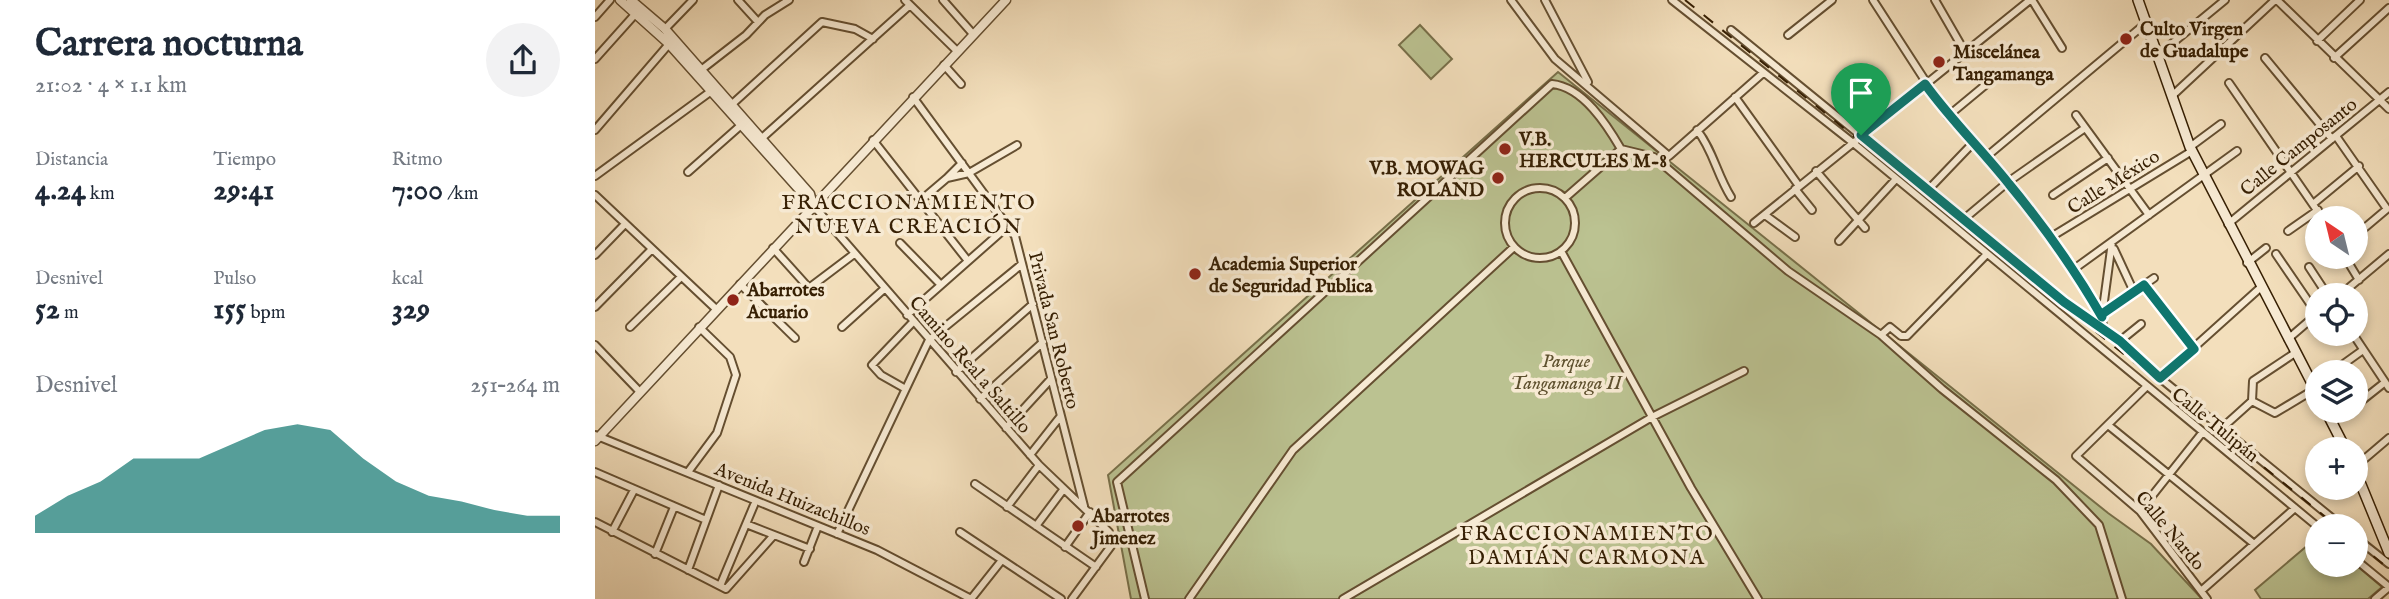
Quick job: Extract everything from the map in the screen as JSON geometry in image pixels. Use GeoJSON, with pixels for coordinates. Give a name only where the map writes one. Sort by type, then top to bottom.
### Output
{"type":"FeatureCollection","features":[{"type":"Feature","properties":{"kind":"main road"},"geometry":{"type":"LineString","coordinates":[[2138,0],[2191,149],[2247,263],[2305,370]]}},
{"type":"Feature","properties":{"kind":"main road"},"geometry":{"type":"LineString","coordinates":[[2368,500],[2389,553]]}},
{"type":"Feature","properties":{"kind":"street"},"geometry":{"type":"LineString","coordinates":[[595,17],[610,0]]}},
{"type":"Feature","properties":{"kind":"street","name":"Camino Real a Saltillo"},"geometry":{"type":"LineString","coordinates":[[620,0],[665,29],[701,70],[740,126],[813,205],[1039,465],[1087,510],[1111,538],[1111,547],[1096,567]]}},
{"type":"Feature","properties":{"kind":"street","name":"Camino Real a Saltillo"},"geometry":{"type":"LineString","coordinates":[[631,0],[710,92],[762,138],[810,194],[813,205]]}},
{"type":"Feature","properties":{"kind":"street"},"geometry":{"type":"LineString","coordinates":[[738,0],[758,22]]}},
{"type":"Feature","properties":{"kind":"street"},"geometry":{"type":"LineString","coordinates":[[701,70],[789,0]]}},
{"type":"Feature","properties":{"kind":"street"},"geometry":{"type":"LineString","coordinates":[[943,0],[973,34]]}},
{"type":"Feature","properties":{"kind":"street"},"geometry":{"type":"LineString","coordinates":[[596,437],[1006,0]]}},
{"type":"Feature","properties":{"kind":"street"},"geometry":{"type":"LineString","coordinates":[[1511,0],[1555,58],[1668,156],[1763,73]]}},
{"type":"Feature","properties":{"kind":"street"},"geometry":{"type":"LineString","coordinates":[[1545,0],[1590,86]]}},
{"type":"Feature","properties":{"kind":"street","name":"Calle Tulipán"},"geometry":{"type":"LineString","coordinates":[[1672,0],[1853,142],[2305,516]]}},
{"type":"Feature","properties":{"kind":"street"},"geometry":{"type":"LineString","coordinates":[[1788,35],[1832,0]]}},
{"type":"Feature","properties":{"kind":"street"},"geometry":{"type":"LineString","coordinates":[[1873,0],[1948,116],[2008,182],[2051,237],[2102,316]]}},
{"type":"Feature","properties":{"kind":"street"},"geometry":{"type":"LineString","coordinates":[[1935,0],[1965,51]]}},
{"type":"Feature","properties":{"kind":"street"},"geometry":{"type":"LineString","coordinates":[[1754,223],[2031,0],[2062,48]]}},
{"type":"Feature","properties":{"kind":"street"},"geometry":{"type":"LineString","coordinates":[[2158,55],[2225,0]]}},
{"type":"Feature","properties":{"kind":"street"},"geometry":{"type":"LineString","coordinates":[[2173,95],[2276,0],[2389,109]]}},
{"type":"Feature","properties":{"kind":"street"},"geometry":{"type":"LineString","coordinates":[[2283,7],[2290,0]]}},
{"type":"Feature","properties":{"kind":"street"},"geometry":{"type":"LineString","coordinates":[[2317,41],[2360,0]]}},
{"type":"Feature","properties":{"kind":"street"},"geometry":{"type":"LineString","coordinates":[[665,29],[691,1]]}},
{"type":"Feature","properties":{"kind":"street"},"geometry":{"type":"LineString","coordinates":[[762,138],[873,39],[907,3],[957,51]]}},
{"type":"Feature","properties":{"kind":"street"},"geometry":{"type":"LineString","coordinates":[[2334,58],[2389,8]]}},
{"type":"Feature","properties":{"kind":"street"},"geometry":{"type":"LineString","coordinates":[[595,60],[639,11]]}},
{"type":"Feature","properties":{"kind":"street"},"geometry":{"type":"LineString","coordinates":[[728,107],[822,22],[855,29],[873,39]]}},
{"type":"Feature","properties":{"kind":"street"},"geometry":{"type":"LineString","coordinates":[[1986,157],[2145,24]]}},
{"type":"Feature","properties":{"kind":"street"},"geometry":{"type":"LineString","coordinates":[[1731,30],[2064,302],[2120,341],[2160,378],[2327,514]]}},
{"type":"Feature","properties":{"kind":"street"},"geometry":{"type":"LineString","coordinates":[[595,130],[669,44]]}},
{"type":"Feature","properties":{"kind":"street"},"geometry":{"type":"LineString","coordinates":[[2265,58],[2359,166],[2387,209],[2368,225]]}},
{"type":"Feature","properties":{"kind":"street"},"geometry":{"type":"LineString","coordinates":[[944,65],[961,84]]}},
{"type":"Feature","properties":{"kind":"street"},"geometry":{"type":"LineString","coordinates":[[1948,116],[1995,77]]}},
{"type":"Feature","properties":{"kind":"street"},"geometry":{"type":"LineString","coordinates":[[2229,83],[2315,206]]}},
{"type":"Feature","properties":{"kind":"street"},"geometry":{"type":"LineString","coordinates":[[1145,599],[1117,482],[1552,84],[1563,85],[1603,119],[1621,149],[1654,157],[1789,271],[1881,335],[1942,389],[2056,480],[2099,525],[2122,599]]}},
{"type":"Feature","properties":{"kind":"street"},"geometry":{"type":"LineString","coordinates":[[595,176],[710,92]]}},
{"type":"Feature","properties":{"kind":"street","name":"Calle Camposanto"},"geometry":{"type":"LineString","coordinates":[[2227,224],[2389,92]]}},
{"type":"Feature","properties":{"kind":"street","name":"Privada San Roberto"},"geometry":{"type":"LineString","coordinates":[[913,97],[1015,236],[1060,417],[1087,510]]}},
{"type":"Feature","properties":{"kind":"street"},"geometry":{"type":"LineString","coordinates":[[1735,97],[1812,210]]}},
{"type":"Feature","properties":{"kind":"street"},"geometry":{"type":"LineString","coordinates":[[2076,115],[2148,215]]}},
{"type":"Feature","properties":{"kind":"street","name":"Calle México"},"geometry":{"type":"LineString","coordinates":[[2051,237],[2130,190],[2191,149],[2221,124]]}},
{"type":"Feature","properties":{"kind":"street"},"geometry":{"type":"LineString","coordinates":[[688,172],[740,126]]}},
{"type":"Feature","properties":{"kind":"street"},"geometry":{"type":"LineString","coordinates":[[1964,219],[2008,182],[2085,128]]}},
{"type":"Feature","properties":{"kind":"street"},"geometry":{"type":"LineString","coordinates":[[1697,130],[1706,141],[1718,175],[1731,197]]}},
{"type":"Feature","properties":{"kind":"street"},"geometry":{"type":"LineString","coordinates":[[873,140],[968,261]]}},
{"type":"Feature","properties":{"kind":"street"},"geometry":{"type":"LineString","coordinates":[[1928,190],[1973,143]]}},
{"type":"Feature","properties":{"kind":"street"},"geometry":{"type":"LineString","coordinates":[[947,178],[969,173],[1017,145]]}},
{"type":"Feature","properties":{"kind":"street"},"geometry":{"type":"LineString","coordinates":[[1565,198],[1621,149]]}},
{"type":"Feature","properties":{"kind":"street"},"geometry":{"type":"LineString","coordinates":[[2074,269],[2113,245],[2148,215],[2237,151]]}},
{"type":"Feature","properties":{"kind":"street"},"geometry":{"type":"LineString","coordinates":[[2053,195],[2108,158]]}},
{"type":"Feature","properties":{"kind":"street"},"geometry":{"type":"LineString","coordinates":[[920,201],[962,163]]}},
{"type":"Feature","properties":{"kind":"street"},"geometry":{"type":"LineString","coordinates":[[2317,206],[2359,166]]}},
{"type":"Feature","properties":{"kind":"street"},"geometry":{"type":"LineString","coordinates":[[1816,171],[1865,228]]}},
{"type":"Feature","properties":{"kind":"street"},"geometry":{"type":"LineString","coordinates":[[1839,241],[1896,179]]}},
{"type":"Feature","properties":{"kind":"street"},"geometry":{"type":"LineString","coordinates":[[1538,187],[1558,192],[1565,198],[1573,211],[1575,224],[1572,236],[1561,251],[1538,258],[1514,247],[1505,231],[1504,219],[1515,197],[1538,187]]}},
{"type":"Feature","properties":{"kind":"street"},"geometry":{"type":"LineString","coordinates":[[597,200],[716,309]]}},
{"type":"Feature","properties":{"kind":"street"},"geometry":{"type":"LineString","coordinates":[[1765,215],[1795,237]]}},
{"type":"Feature","properties":{"kind":"street"},"geometry":{"type":"LineString","coordinates":[[2288,231],[2305,216]]}},
{"type":"Feature","properties":{"kind":"street"},"geometry":{"type":"LineString","coordinates":[[595,256],[625,224]]}},
{"type":"Feature","properties":{"kind":"street"},"geometry":{"type":"LineString","coordinates":[[907,314],[1009,225]]}},
{"type":"Feature","properties":{"kind":"street"},"geometry":{"type":"LineString","coordinates":[[900,243],[941,285]]}},
{"type":"Feature","properties":{"kind":"street"},"geometry":{"type":"LineString","coordinates":[[2113,245],[2134,292]]}},
{"type":"Feature","properties":{"kind":"street"},"geometry":{"type":"LineString","coordinates":[[2103,328],[2102,316],[2113,245]]}},
{"type":"Feature","properties":{"kind":"street"},"geometry":{"type":"LineString","coordinates":[[1189,599],[1293,450],[1514,247]]}},
{"type":"Feature","properties":{"kind":"street"},"geometry":{"type":"LineString","coordinates":[[773,248],[809,288],[854,254]]}},
{"type":"Feature","properties":{"kind":"street"},"geometry":{"type":"LineString","coordinates":[[2247,263],[2266,248]]}},
{"type":"Feature","properties":{"kind":"street"},"geometry":{"type":"LineString","coordinates":[[595,307],[652,249]]}},
{"type":"Feature","properties":{"kind":"street"},"geometry":{"type":"LineString","coordinates":[[1561,251],[1652,417],[1758,599]]}},
{"type":"Feature","properties":{"kind":"street"},"geometry":{"type":"LineString","coordinates":[[1881,335],[1890,327],[1901,336],[1907,336],[1987,254]]}},
{"type":"Feature","properties":{"kind":"street"},"geometry":{"type":"LineString","coordinates":[[2276,254],[2305,296]]}},
{"type":"Feature","properties":{"kind":"street"},"geometry":{"type":"LineString","coordinates":[[2355,283],[2389,254]]}},
{"type":"Feature","properties":{"kind":"street"},"geometry":{"type":"LineString","coordinates":[[837,534],[929,340],[1023,264]]}},
{"type":"Feature","properties":{"kind":"street"},"geometry":{"type":"LineString","coordinates":[[2353,270],[2359,280]]}},
{"type":"Feature","properties":{"kind":"street"},"geometry":{"type":"LineString","coordinates":[[630,327],[681,276]]}},
{"type":"Feature","properties":{"kind":"street"},"geometry":{"type":"LineString","coordinates":[[2102,316],[2154,278]]}},
{"type":"Feature","properties":{"kind":"street"},"geometry":{"type":"LineString","coordinates":[[740,284],[795,338]]}},
{"type":"Feature","properties":{"kind":"street"},"geometry":{"type":"LineString","coordinates":[[2144,285],[2194,349]]}},
{"type":"Feature","properties":{"kind":"street"},"geometry":{"type":"LineString","coordinates":[[2160,378],[2260,288]]}},
{"type":"Feature","properties":{"kind":"street"},"geometry":{"type":"LineString","coordinates":[[842,327],[884,289]]}},
{"type":"Feature","properties":{"kind":"street"},"geometry":{"type":"LineString","coordinates":[[956,372],[1033,304]]}},
{"type":"Feature","properties":{"kind":"street"},"geometry":{"type":"LineString","coordinates":[[904,388],[881,376],[872,365],[913,322]]}},
{"type":"Feature","properties":{"kind":"street"},"geometry":{"type":"LineString","coordinates":[[2120,341],[2141,324]]}},
{"type":"Feature","properties":{"kind":"street"},"geometry":{"type":"LineString","coordinates":[[2288,339],[2305,324]]}},
{"type":"Feature","properties":{"kind":"street"},"geometry":{"type":"LineString","coordinates":[[688,472],[717,433],[736,375],[736,366],[730,357],[699,327]]}},
{"type":"Feature","properties":{"kind":"street"},"geometry":{"type":"LineString","coordinates":[[981,399],[1043,342]]}},
{"type":"Feature","properties":{"kind":"street"},"geometry":{"type":"LineString","coordinates":[[595,345],[640,392]]}},
{"type":"Feature","properties":{"kind":"street"},"geometry":{"type":"LineString","coordinates":[[2361,346],[2387,386],[2368,398]]}},
{"type":"Feature","properties":{"kind":"street"},"geometry":{"type":"LineString","coordinates":[[2350,360],[2364,350]]}},
{"type":"Feature","properties":{"kind":"street"},"geometry":{"type":"LineString","coordinates":[[2222,428],[2252,401],[2253,381],[2295,353]]}},
{"type":"Feature","properties":{"kind":"street"},"geometry":{"type":"LineString","coordinates":[[1343,599],[1652,417],[1744,371]]}},
{"type":"Feature","properties":{"kind":"street"},"geometry":{"type":"LineString","coordinates":[[1006,428],[1051,379]]}},
{"type":"Feature","properties":{"kind":"street"},"geometry":{"type":"LineString","coordinates":[[2146,387],[2108,425],[2253,543]]}},
{"type":"Feature","properties":{"kind":"street"},"geometry":{"type":"LineString","coordinates":[[2252,401],[2275,413],[2305,393]]}},
{"type":"Feature","properties":{"kind":"street"},"geometry":{"type":"LineString","coordinates":[[1030,455],[1060,417]]}},
{"type":"Feature","properties":{"kind":"street","name":"Calle Nardo"},"geometry":{"type":"LineString","coordinates":[[2108,425],[2076,456],[2140,510],[2207,599]]}},
{"type":"Feature","properties":{"kind":"street"},"geometry":{"type":"LineString","coordinates":[[2140,510],[2202,433]]}},
{"type":"Feature","properties":{"kind":"street","name":"Avenida Huizachillos"},"geometry":{"type":"LineString","coordinates":[[596,437],[877,550],[971,599]]}},
{"type":"Feature","properties":{"kind":"street"},"geometry":{"type":"LineString","coordinates":[[2368,457],[2389,438]]}},
{"type":"Feature","properties":{"kind":"street"},"geometry":{"type":"LineString","coordinates":[[1007,506],[1039,465]]}},
{"type":"Feature","properties":{"kind":"street"},"geometry":{"type":"LineString","coordinates":[[595,472],[706,520]]}},
{"type":"Feature","properties":{"kind":"street"},"geometry":{"type":"LineString","coordinates":[[975,484],[1096,567],[1072,599]]}},
{"type":"Feature","properties":{"kind":"street"},"geometry":{"type":"LineString","coordinates":[[688,570],[719,485]]}},
{"type":"Feature","properties":{"kind":"street"},"geometry":{"type":"LineString","coordinates":[[1036,526],[1063,489]]}},
{"type":"Feature","properties":{"kind":"street"},"geometry":{"type":"LineString","coordinates":[[612,531],[634,491]]}},
{"type":"Feature","properties":{"kind":"street"},"geometry":{"type":"LineString","coordinates":[[723,587],[754,505]]}},
{"type":"Feature","properties":{"kind":"street"},"geometry":{"type":"LineString","coordinates":[[655,554],[674,507]]}},
{"type":"Feature","properties":{"kind":"street"},"geometry":{"type":"LineString","coordinates":[[2201,590],[2295,508]]}},
{"type":"Feature","properties":{"kind":"street"},"geometry":{"type":"LineString","coordinates":[[1065,547],[1087,510]]}},
{"type":"Feature","properties":{"kind":"street"},"geometry":{"type":"LineString","coordinates":[[595,522],[723,587]]}},
{"type":"Feature","properties":{"kind":"street"},"geometry":{"type":"LineString","coordinates":[[746,524],[810,549]]}},
{"type":"Feature","properties":{"kind":"street"},"geometry":{"type":"LineString","coordinates":[[804,562],[818,526]]}},
{"type":"Feature","properties":{"kind":"street"},"geometry":{"type":"LineString","coordinates":[[960,532],[1061,599]]}},
{"type":"Feature","properties":{"kind":"street"},"geometry":{"type":"LineString","coordinates":[[723,587],[774,535]]}},
{"type":"Feature","properties":{"kind":"street"},"geometry":{"type":"LineString","coordinates":[[2368,547],[2389,564]]}},
{"type":"Feature","properties":{"kind":"street"},"geometry":{"type":"LineString","coordinates":[[971,599],[1002,560]]}},
{"type":"Feature","properties":{"kind":"street"},"geometry":{"type":"LineString","coordinates":[[2368,570],[2389,587],[2375,599]]}},
{"type":"Feature","properties":{"kind":"green space"},"geometry":{"type":"Polygon","coordinates":[[[1420,25],[1452,59],[1431,79],[1399,45],[1420,25]]]}},
{"type":"Feature","properties":{"kind":"green space","name":"Parque Tangamanga II"},"geometry":{"type":"Polygon","coordinates":[[[1558,72],[2108,513],[2151,544],[2202,599],[1131,599],[1108,475],[1558,72]]]}},
{"type":"Feature","properties":{"kind":"green space"},"geometry":{"type":"Polygon","coordinates":[[[2305,548],[2305,577],[2368,575],[2382,587],[2368,599],[2261,599],[2255,590],[2305,548]]]}},
{"type":"Feature","properties":{"kind":"railway"},"geometry":{"type":"LineString","coordinates":[[1685,0],[2322,514]]}},
{"type":"Feature","properties":{"kind":"railway"},"geometry":{"type":"LineString","coordinates":[[2368,552],[2389,569]]}},
{"type":"Feature","properties":{"kind":"place","name":"Culto Virgen de Guadalupe"},"geometry":{"type":"Point","coordinates":[2126,39]}},
{"type":"Feature","properties":{"kind":"place","name":"Miscelánea Tangamanga"},"geometry":{"type":"Point","coordinates":[1939,62]}},
{"type":"Feature","properties":{"kind":"place","name":"V.B. HERCULES M-8"},"geometry":{"type":"Point","coordinates":[1505,149]}},
{"type":"Feature","properties":{"kind":"place","name":"V.B. MOWAG ROLAND"},"geometry":{"type":"Point","coordinates":[1498,178]}},
{"type":"Feature","properties":{"kind":"place","name":"Academia Superior de Seguridad Publica"},"geometry":{"type":"Point","coordinates":[1195,274]}},
{"type":"Feature","properties":{"kind":"place","name":"Abarrotes Acuario"},"geometry":{"type":"Point","coordinates":[733,300]}},
{"type":"Feature","properties":{"kind":"place","name":"Abarrotes Jimenez"},"geometry":{"type":"Point","coordinates":[1078,526]}},
{"type":"Feature","properties":{"kind":"district","name":"FRACCIONAMIENTO NUEVA CREACIÓN"},"geometry":{"type":"Point","coordinates":[909,214]}},
{"type":"Feature","properties":{"kind":"district","name":"FRACCIONAMIENTO DAMIÁN CARMONA"},"geometry":{"type":"Point","coordinates":[1587,545]}},
{"type":"Feature","properties":{"kind":"route"},"geometry":{"type":"LineString","coordinates":[[1925,84],[1948,116],[2008,182],[2051,237],[2074,269],[2102,317],[2102,314],[2144,285],[2194,349],[2160,378],[2120,341],[2064,302],[1861,135],[1925,84]]}}]}
